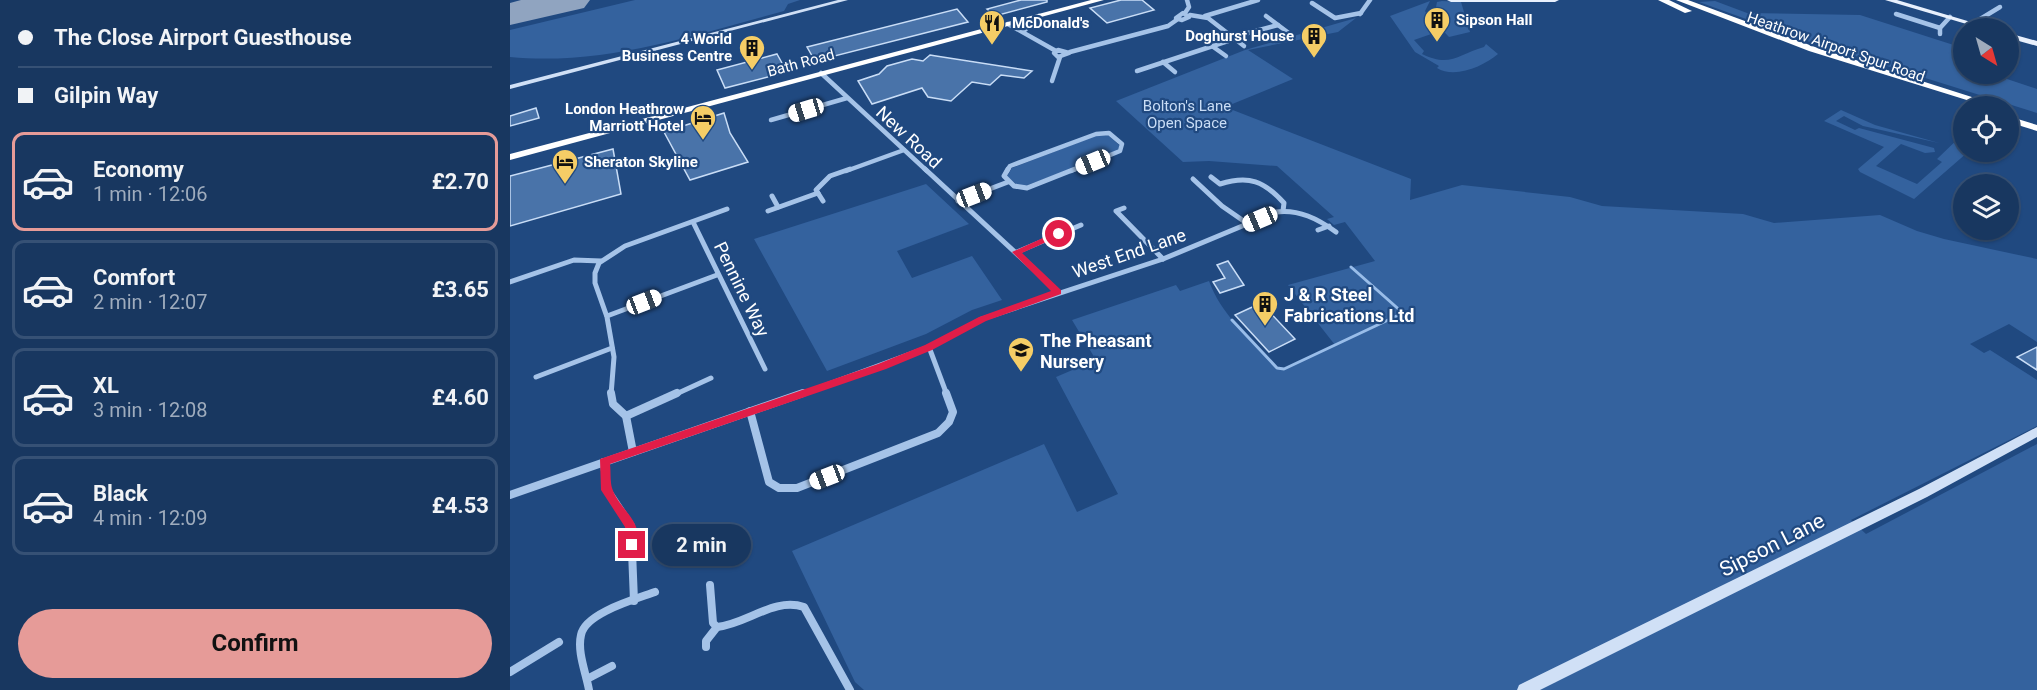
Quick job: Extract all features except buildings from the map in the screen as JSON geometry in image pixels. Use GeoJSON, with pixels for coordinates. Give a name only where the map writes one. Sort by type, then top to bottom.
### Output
{"type":"FeatureCollection","features":[{"type":"Feature","properties":{"kind":"highway","name":"Bath Road"},"geometry":{"type":"LineString","coordinates":[[510,151],[1085,0]]}},
{"type":"Feature","properties":{"kind":"highway","name":"Bath Road"},"geometry":{"type":"LineString","coordinates":[[510,157],[1100,0]]}},
{"type":"Feature","properties":{"kind":"highway","name":"Heathrow Airport Spur Road"},"geometry":{"type":"LineString","coordinates":[[1662,0],[1770,42],[1953,101]]}},
{"type":"Feature","properties":{"kind":"highway","name":"Heathrow Airport Spur Road"},"geometry":{"type":"LineString","coordinates":[[1680,0],[1822,52],[1963,96]]}},
{"type":"Feature","properties":{"kind":"highway"},"geometry":{"type":"LineString","coordinates":[[2019,114],[2037,119]]}},
{"type":"Feature","properties":{"kind":"highway"},"geometry":{"type":"LineString","coordinates":[[2019,122],[2037,128]]}},
{"type":"Feature","properties":{"kind":"main road"},"geometry":{"type":"LineString","coordinates":[[1451,0],[1555,0]]}},
{"type":"Feature","properties":{"kind":"main road"},"geometry":{"type":"LineString","coordinates":[[1889,0],[1953,18]]}},
{"type":"Feature","properties":{"kind":"main road"},"geometry":{"type":"LineString","coordinates":[[2019,38],[2037,44]]}},
{"type":"Feature","properties":{"kind":"street"},"geometry":{"type":"LineString","coordinates":[[510,87],[665,48],[690,45],[762,22],[845,0]]}},
{"type":"Feature","properties":{"kind":"street"},"geometry":{"type":"LineString","coordinates":[[1052,81],[1060,57],[1070,52],[1169,26],[1178,19],[1186,19],[1189,7],[1187,0]]}},
{"type":"Feature","properties":{"kind":"street"},"geometry":{"type":"LineString","coordinates":[[1188,14],[1205,16],[1257,0]]}},
{"type":"Feature","properties":{"kind":"street"},"geometry":{"type":"LineString","coordinates":[[1356,18],[1370,0]]}},
{"type":"Feature","properties":{"kind":"street"},"geometry":{"type":"LineString","coordinates":[[1312,3],[1335,18],[1361,12]]}},
{"type":"Feature","properties":{"kind":"street"},"geometry":{"type":"LineString","coordinates":[[1982,18],[2000,7]]}},
{"type":"Feature","properties":{"kind":"street"},"geometry":{"type":"LineString","coordinates":[[1896,14],[1901,18],[1940,31],[1950,17]]}},
{"type":"Feature","properties":{"kind":"street"},"geometry":{"type":"LineString","coordinates":[[1025,30],[1039,16]]}},
{"type":"Feature","properties":{"kind":"street"},"geometry":{"type":"LineString","coordinates":[[1205,16],[1244,46]]}},
{"type":"Feature","properties":{"kind":"street"},"geometry":{"type":"LineString","coordinates":[[1266,16],[1290,34]]}},
{"type":"Feature","properties":{"kind":"street"},"geometry":{"type":"LineString","coordinates":[[1008,24],[1025,30],[1044,48],[1070,52]]}},
{"type":"Feature","properties":{"kind":"street"},"geometry":{"type":"LineString","coordinates":[[1137,71],[1278,24]]}},
{"type":"Feature","properties":{"kind":"street"},"geometry":{"type":"LineString","coordinates":[[1212,46],[1226,56]]}},
{"type":"Feature","properties":{"kind":"street"},"geometry":{"type":"LineString","coordinates":[[1056,51],[1054,55],[1060,57]]}},
{"type":"Feature","properties":{"kind":"street"},"geometry":{"type":"LineString","coordinates":[[1163,62],[1175,72]]}},
{"type":"Feature","properties":{"kind":"street","name":"New Road"},"geometry":{"type":"LineString","coordinates":[[821,73],[1058,292]]}},
{"type":"Feature","properties":{"kind":"street"},"geometry":{"type":"LineString","coordinates":[[771,120],[847,98]]}},
{"type":"Feature","properties":{"kind":"street"},"geometry":{"type":"LineString","coordinates":[[958,201],[1008,182],[1017,187],[1030,187],[1118,152],[1123,146],[1109,134],[1096,134],[1010,166],[1003,175],[1008,182]]}},
{"type":"Feature","properties":{"kind":"street"},"geometry":{"type":"LineString","coordinates":[[823,201],[816,190],[830,176],[904,150]]}},
{"type":"Feature","properties":{"kind":"street"},"geometry":{"type":"LineString","coordinates":[[1211,177],[1220,184],[1241,177],[1254,178],[1281,200],[1284,206],[1283,211],[1320,220],[1336,232]]}},
{"type":"Feature","properties":{"kind":"street"},"geometry":{"type":"LineString","coordinates":[[1193,179],[1222,206],[1248,224]]}},
{"type":"Feature","properties":{"kind":"street"},"geometry":{"type":"LineString","coordinates":[[768,211],[818,193]]}},
{"type":"Feature","properties":{"kind":"street"},"geometry":{"type":"LineString","coordinates":[[772,196],[778,207]]}},
{"type":"Feature","properties":{"kind":"street"},"geometry":{"type":"LineString","coordinates":[[1124,208],[1116,211],[1163,259]]}},
{"type":"Feature","properties":{"kind":"street"},"geometry":{"type":"LineString","coordinates":[[633,452],[626,416],[617,411],[610,393],[616,365],[607,316],[594,278],[602,261],[625,246],[727,209]]}},
{"type":"Feature","properties":{"kind":"street","name":"West End Lane"},"geometry":{"type":"LineString","coordinates":[[510,495],[882,366],[929,347],[982,319],[1163,259],[1283,211]]}},
{"type":"Feature","properties":{"kind":"street","name":"Pennine Way"},"geometry":{"type":"LineString","coordinates":[[693,222],[765,369]]}},
{"type":"Feature","properties":{"kind":"street"},"geometry":{"type":"LineString","coordinates":[[1017,252],[1081,225]]}},
{"type":"Feature","properties":{"kind":"street"},"geometry":{"type":"LineString","coordinates":[[1318,230],[1329,226]]}},
{"type":"Feature","properties":{"kind":"street"},"geometry":{"type":"LineString","coordinates":[[510,282],[574,260],[602,261]]}},
{"type":"Feature","properties":{"kind":"street"},"geometry":{"type":"LineString","coordinates":[[607,316],[717,275]]}},
{"type":"Feature","properties":{"kind":"street"},"geometry":{"type":"LineString","coordinates":[[750,411],[769,482],[779,488],[787,489],[808,484],[937,434],[948,424],[953,412],[929,347]]}},
{"type":"Feature","properties":{"kind":"street"},"geometry":{"type":"LineString","coordinates":[[536,377],[612,348]]}},
{"type":"Feature","properties":{"kind":"street"},"geometry":{"type":"LineString","coordinates":[[626,416],[711,378]]}},
{"type":"Feature","properties":{"kind":"street","name":"Sipson Lane"},"geometry":{"type":"LineString","coordinates":[[1524,690],[1923,493],[2037,432]]}},
{"type":"Feature","properties":{"kind":"street"},"geometry":{"type":"LineString","coordinates":[[604,462],[607,490],[631,526],[634,601]]}},
{"type":"Feature","properties":{"kind":"street"},"geometry":{"type":"LineString","coordinates":[[710,585],[713,623],[717,627]]}},
{"type":"Feature","properties":{"kind":"street"},"geometry":{"type":"LineString","coordinates":[[589,690],[581,639],[584,627],[595,618],[655,592]]}},
{"type":"Feature","properties":{"kind":"street"},"geometry":{"type":"LineString","coordinates":[[706,647],[706,641],[717,627],[730,626],[783,604],[798,604],[804,607],[850,690]]}},
{"type":"Feature","properties":{"kind":"street"},"geometry":{"type":"LineString","coordinates":[[510,672],[559,642]]}},
{"type":"Feature","properties":{"kind":"street"},"geometry":{"type":"LineString","coordinates":[[587,679],[612,666]]}},
{"type":"Feature","properties":{"kind":"green space"},"geometry":{"type":"Polygon","coordinates":[[[635,0],[800,0],[788,4],[784,11],[683,38],[614,53],[545,59],[510,57],[510,30],[635,0]]]}},
{"type":"Feature","properties":{"kind":"green space"},"geometry":{"type":"Polygon","coordinates":[[[1430,1],[1425,11],[1437,32],[1414,40],[1424,51],[1422,54],[1447,60],[1484,47],[1486,44],[1498,54],[1477,67],[1452,72],[1437,68],[1439,66],[1415,52],[1390,16],[1430,1]]]}},
{"type":"Feature","properties":{"kind":"green space"},"geometry":{"type":"Polygon","coordinates":[[[1715,1],[1747,13],[1860,15],[1953,45],[1953,84],[2019,83],[2037,89],[2037,113],[2019,107],[2019,96],[1983,96],[1807,41],[1699,2],[1715,1]]]}},
{"type":"Feature","properties":{"kind":"green space"},"geometry":{"type":"Polygon","coordinates":[[[1437,2],[1461,2],[1470,32],[1449,37],[1445,33],[1436,12],[1437,2]]]}},
{"type":"Feature","properties":{"kind":"green space","name":"Bolton's Lane Open Space"},"geometry":{"type":"Polygon","coordinates":[[[1356,18],[1338,32],[1248,50],[1293,79],[1225,107],[1411,179],[1410,200],[1462,185],[1570,197],[1602,206],[1743,214],[1774,223],[1880,215],[1917,231],[1944,239],[2037,259],[2037,342],[2009,324],[1970,344],[1984,353],[1990,350],[2037,380],[2037,426],[1851,520],[1866,534],[2037,444],[2037,690],[864,690],[855,682],[792,551],[1044,444],[1077,512],[1118,494],[1056,377],[1096,360],[1072,320],[1176,285],[1180,291],[1209,281],[1229,317],[1277,368],[1284,369],[1335,345],[1288,285],[1375,261],[1345,222],[1334,225],[1327,219],[1334,217],[1277,166],[1209,161],[1183,162],[1116,101],[1245,50],[1356,18]]]}},
{"type":"Feature","properties":{"kind":"green space"},"geometry":{"type":"Polygon","coordinates":[[[1841,110],[1875,125],[1939,143],[1863,126],[1844,116],[1836,121],[1855,130],[1859,128],[1934,148],[1935,152],[1925,153],[1901,144],[1876,166],[1917,184],[1942,162],[1937,159],[1953,144],[1953,162],[1957,162],[1914,199],[1858,169],[1884,147],[1824,121],[1841,110]]]}},
{"type":"Feature","properties":{"kind":"green space"},"geometry":{"type":"Polygon","coordinates":[[[1108,135],[1120,146],[1116,152],[1025,186],[1016,184],[1007,176],[1012,168],[1095,136],[1108,135]]]}},
{"type":"Feature","properties":{"kind":"green space"},"geometry":{"type":"Polygon","coordinates":[[[926,184],[969,224],[897,251],[912,278],[972,256],[1002,300],[972,310],[926,334],[827,371],[754,239],[926,184]]]}},
{"type":"Feature","properties":{"kind":"waterway"},"geometry":{"type":"LineString","coordinates":[[1232,320],[1277,368],[1284,369],[1403,313],[1351,267]]}},
{"type":"Feature","properties":{"kind":"runway"},"geometry":{"type":"LineString","coordinates":[[510,14],[571,0]]}},
{"type":"Feature","properties":{"kind":"place","name":"Sipson Hall"},"geometry":{"type":"Point","coordinates":[1437,43]}},
{"type":"Feature","properties":{"kind":"place","name":"McDonald's"},"geometry":{"type":"Point","coordinates":[992,46]}},
{"type":"Feature","properties":{"kind":"place","name":"Doghurst House"},"geometry":{"type":"Point","coordinates":[1314,59]}},
{"type":"Feature","properties":{"kind":"place","name":"4 World Business Centre"},"geometry":{"type":"Point","coordinates":[752,71]}},
{"type":"Feature","properties":{"kind":"place","name":"London Heathrow Marriott Hotel"},"geometry":{"type":"Point","coordinates":[703,141]}},
{"type":"Feature","properties":{"kind":"place","name":"Sheraton Skyline"},"geometry":{"type":"Point","coordinates":[565,185]}},
{"type":"Feature","properties":{"kind":"place","name":"J & R Steel Fabrications Ltd"},"geometry":{"type":"Point","coordinates":[1265,327]}},
{"type":"Feature","properties":{"kind":"place","name":"The Pheasant Nursery"},"geometry":{"type":"Point","coordinates":[1021,373]}},
{"type":"Feature","properties":{"kind":"route"},"geometry":{"type":"LineString","coordinates":[[632,545],[631,526],[604,483],[604,462],[882,366],[929,347],[982,319],[1058,292],[1017,252],[1059,234]]}}]}
